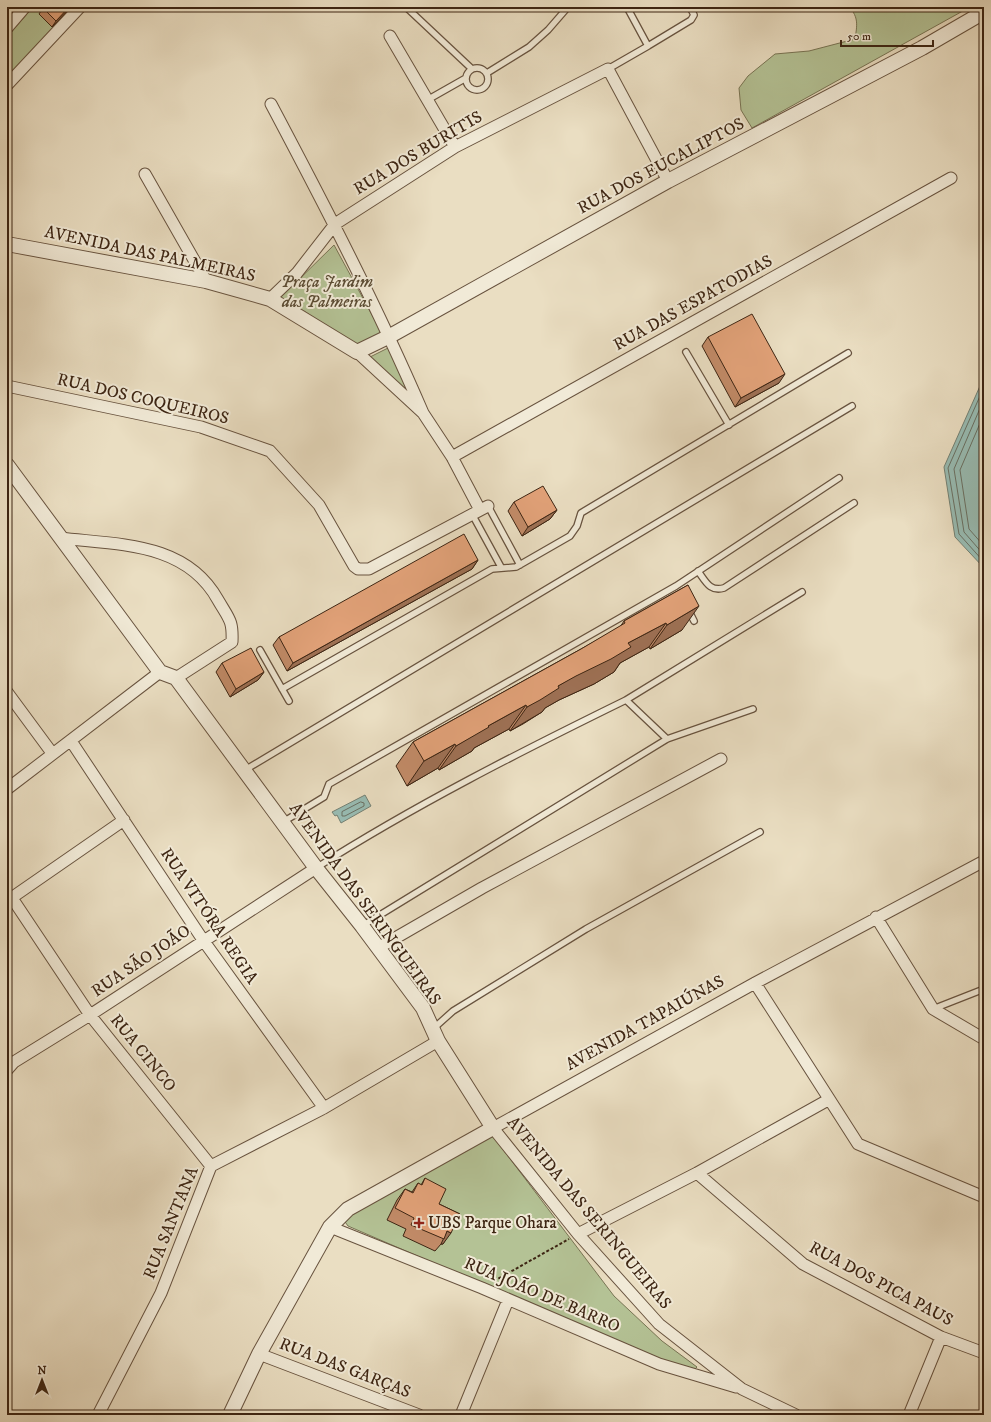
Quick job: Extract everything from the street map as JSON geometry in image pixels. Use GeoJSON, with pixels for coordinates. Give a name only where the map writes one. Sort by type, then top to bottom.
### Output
{"type":"FeatureCollection","features":[{"type":"Feature","properties":{"kind":"street"},"geometry":{"type":"LineString","coordinates":[[7,28],[25,7]]}},
{"type":"Feature","properties":{"kind":"street"},"geometry":{"type":"LineString","coordinates":[[7,85],[80,7]]}},
{"type":"Feature","properties":{"kind":"street","name":"RUA DOS EUCALIPTOS"},"geometry":{"type":"LineString","coordinates":[[357,352],[390,336],[668,181],[922,48],[984,12]]}},
{"type":"Feature","properties":{"kind":"street"},"geometry":{"type":"LineString","coordinates":[[390,36],[429,99],[455,147]]}},
{"type":"Feature","properties":{"kind":"street"},"geometry":{"type":"LineString","coordinates":[[608,69],[668,181]]}},
{"type":"Feature","properties":{"kind":"street","name":"RUA DOS BURITIS"},"geometry":{"type":"LineString","coordinates":[[270,299],[296,273],[334,224],[455,147],[608,69]]}},
{"type":"Feature","properties":{"kind":"street"},"geometry":{"type":"LineString","coordinates":[[271,104],[334,224],[390,336],[423,413]]}},
{"type":"Feature","properties":{"kind":"street"},"geometry":{"type":"LineString","coordinates":[[145,174],[206,282]]}},
{"type":"Feature","properties":{"kind":"street","name":"RUA DAS ESPATODIAS"},"geometry":{"type":"LineString","coordinates":[[452,457],[951,178]]}},
{"type":"Feature","properties":{"kind":"street","name":"AVENIDA DAS PALMEIRAS"},"geometry":{"type":"LineString","coordinates":[[7,244],[206,282],[270,299],[357,352],[423,413],[452,457],[480,510]]}},
{"type":"Feature","properties":{"kind":"street","name":"RUA DOS COQUEIROS"},"geometry":{"type":"LineString","coordinates":[[7,386],[201,427],[270,451],[319,506],[354,566],[363,570],[369,569],[480,510]]}},
{"type":"Feature","properties":{"kind":"street"},"geometry":{"type":"LineString","coordinates":[[7,465],[60,538],[160,672],[176,678],[232,642],[232,625],[211,588],[190,566],[164,554],[125,546],[60,538]]}},
{"type":"Feature","properties":{"kind":"street"},"geometry":{"type":"LineString","coordinates":[[7,789],[52,753],[160,672]]}},
{"type":"Feature","properties":{"kind":"street","name":"AVENIDA DAS SERINGUEIRAS"},"geometry":{"type":"LineString","coordinates":[[176,678],[316,868],[362,926],[423,1008],[435,1035],[493,1128],[578,1234],[659,1324],[742,1389],[796,1415]]}},
{"type":"Feature","properties":{"kind":"street"},"geometry":{"type":"LineString","coordinates":[[7,692],[52,753]]}},
{"type":"Feature","properties":{"kind":"street","name":"RUA VITÓRA REGIA"},"geometry":{"type":"LineString","coordinates":[[70,741],[203,940],[324,1108]]}},
{"type":"Feature","properties":{"kind":"street"},"geometry":{"type":"LineString","coordinates":[[378,948],[482,888],[721,759]]}},
{"type":"Feature","properties":{"kind":"street"},"geometry":{"type":"LineString","coordinates":[[10,900],[124,820]]}},
{"type":"Feature","properties":{"kind":"street","name":"AVENIDA TAPAIÚNAS"},"geometry":{"type":"LineString","coordinates":[[230,1415],[259,1354],[330,1226],[348,1208],[755,983],[876,917],[984,861]]}},
{"type":"Feature","properties":{"kind":"street","name":"RUA SÃO JOÃO"},"geometry":{"type":"LineString","coordinates":[[7,1070],[14,1062],[90,1015],[203,940],[316,868]]}},
{"type":"Feature","properties":{"kind":"street","name":"RUA CINCO"},"geometry":{"type":"LineString","coordinates":[[10,900],[90,1015],[211,1166]]}},
{"type":"Feature","properties":{"kind":"street"},"geometry":{"type":"LineString","coordinates":[[876,917],[933,1009],[984,1040]]}},
{"type":"Feature","properties":{"kind":"street"},"geometry":{"type":"LineString","coordinates":[[755,983],[828,1100],[858,1144],[984,1197]]}},
{"type":"Feature","properties":{"kind":"street","name":"RUA SANTANA"},"geometry":{"type":"LineString","coordinates":[[98,1415],[161,1293],[211,1166],[324,1108],[435,1035]]}},
{"type":"Feature","properties":{"kind":"street"},"geometry":{"type":"LineString","coordinates":[[578,1234],[697,1173],[828,1100]]}},
{"type":"Feature","properties":{"kind":"street","name":"RUA DOS PICA PAUS"},"geometry":{"type":"LineString","coordinates":[[697,1173],[803,1264],[941,1337],[984,1353]]}},
{"type":"Feature","properties":{"kind":"street","name":"RUA JOÃO DE BARRO"},"geometry":{"type":"LineString","coordinates":[[330,1226],[482,1288],[659,1364],[742,1389]]}},
{"type":"Feature","properties":{"kind":"street"},"geometry":{"type":"LineString","coordinates":[[461,1415],[508,1300]]}},
{"type":"Feature","properties":{"kind":"street"},"geometry":{"type":"LineString","coordinates":[[909,1415],[941,1337]]}},
{"type":"Feature","properties":{"kind":"street","name":"RUA DAS GARÇAS"},"geometry":{"type":"LineString","coordinates":[[259,1354],[419,1415]]}},
{"type":"Feature","properties":{"kind":"lane"},"geometry":{"type":"LineString","coordinates":[[406,7],[472,69]]}},
{"type":"Feature","properties":{"kind":"lane"},"geometry":{"type":"LineString","coordinates":[[487,73],[529,47],[548,30],[568,7]]}},
{"type":"Feature","properties":{"kind":"lane"},"geometry":{"type":"LineString","coordinates":[[608,69],[691,20],[694,15],[690,7]]}},
{"type":"Feature","properties":{"kind":"lane"},"geometry":{"type":"LineString","coordinates":[[628,9],[648,46]]}},
{"type":"Feature","properties":{"kind":"lane"},"geometry":{"type":"LineString","coordinates":[[477,68],[487,73],[488,79],[486,85],[482,89],[477,90],[471,88],[467,84],[467,73],[472,69],[477,68]]}},
{"type":"Feature","properties":{"kind":"lane"},"geometry":{"type":"LineString","coordinates":[[429,99],[466,78]]}},
{"type":"Feature","properties":{"kind":"lane"},"geometry":{"type":"LineString","coordinates":[[686,352],[729,425]]}},
{"type":"Feature","properties":{"kind":"lane"},"geometry":{"type":"LineString","coordinates":[[282,690],[492,569],[501,567],[512,568],[520,565],[570,536],[577,526],[581,513],[848,352]]}},
{"type":"Feature","properties":{"kind":"lane"},"geometry":{"type":"LineString","coordinates":[[245,770],[852,406]]}},
{"type":"Feature","properties":{"kind":"lane"},"geometry":{"type":"LineString","coordinates":[[282,822],[324,797],[329,784],[676,586],[839,478]]}},
{"type":"Feature","properties":{"kind":"lane"},"geometry":{"type":"LineString","coordinates":[[698,571],[709,587],[716,590],[724,588],[854,503]]}},
{"type":"Feature","properties":{"kind":"lane"},"geometry":{"type":"LineString","coordinates":[[480,510],[520,565]]}},
{"type":"Feature","properties":{"kind":"lane"},"geometry":{"type":"LineString","coordinates":[[480,510],[501,567]]}},
{"type":"Feature","properties":{"kind":"lane"},"geometry":{"type":"LineString","coordinates":[[676,586],[680,593]]}},
{"type":"Feature","properties":{"kind":"lane"},"geometry":{"type":"LineString","coordinates":[[316,868],[366,836],[504,761],[626,700],[802,592]]}},
{"type":"Feature","properties":{"kind":"lane"},"geometry":{"type":"LineString","coordinates":[[687,607],[694,622]]}},
{"type":"Feature","properties":{"kind":"lane"},"geometry":{"type":"LineString","coordinates":[[260,650],[289,701]]}},
{"type":"Feature","properties":{"kind":"lane"},"geometry":{"type":"LineString","coordinates":[[626,700],[667,739]]}},
{"type":"Feature","properties":{"kind":"lane"},"geometry":{"type":"LineString","coordinates":[[362,926],[667,739],[753,709]]}},
{"type":"Feature","properties":{"kind":"lane"},"geometry":{"type":"LineString","coordinates":[[435,1035],[453,1011],[586,929],[760,832]]}},
{"type":"Feature","properties":{"kind":"lane"},"geometry":{"type":"LineString","coordinates":[[933,1009],[984,989]]}},
{"type":"Feature","properties":{"kind":"path"},"geometry":{"type":"LineString","coordinates":[[482,1288],[578,1234]]}},
{"type":"Feature","properties":{"kind":"green space"},"geometry":{"type":"Polygon","coordinates":[[[33,7],[76,7],[7,81],[7,37],[33,7]]]}},
{"type":"Feature","properties":{"kind":"green space"},"geometry":{"type":"Polygon","coordinates":[[[849,7],[970,7],[752,128],[741,110],[739,88],[748,76],[775,54],[809,51],[855,39],[857,26],[856,18],[849,7]]]}},
{"type":"Feature","properties":{"kind":"green space","name":"Praça Jardim das Palmeiras"},"geometry":{"type":"Polygon","coordinates":[[[334,245],[383,335],[357,347],[304,311],[279,299],[334,245]]]}},
{"type":"Feature","properties":{"kind":"green space","name":"Praça Jardim das Palmeiras"},"geometry":{"type":"Polygon","coordinates":[[[390,347],[412,399],[368,358],[390,347]]]}},
{"type":"Feature","properties":{"kind":"green space"},"geometry":{"type":"Polygon","coordinates":[[[492,1135],[614,1296],[662,1341],[697,1367],[695,1369],[658,1360],[348,1226],[343,1219],[492,1135]]]}},
{"type":"Feature","properties":{"kind":"water"},"geometry":{"type":"Polygon","coordinates":[[[984,377],[984,568],[955,537],[944,467],[984,377]]]}},
{"type":"Feature","properties":{"kind":"water"},"geometry":{"type":"Polygon","coordinates":[[[365,795],[371,806],[341,823],[337,815],[335,816],[332,812],[365,795]]]}},
{"type":"Feature","properties":{"kind":"building"},"geometry":{"type":"Polygon","coordinates":[[[69,7],[56,21],[43,8],[69,7]]]}},
{"type":"Feature","properties":{"kind":"building"},"geometry":{"type":"Polygon","coordinates":[[[752,314],[785,374],[741,398],[708,337],[752,314]]]}},
{"type":"Feature","properties":{"kind":"building"},"geometry":{"type":"Polygon","coordinates":[[[543,486],[557,510],[528,527],[514,502],[543,486]]]}},
{"type":"Feature","properties":{"kind":"building"},"geometry":{"type":"Polygon","coordinates":[[[464,534],[478,560],[293,663],[279,637],[464,534]]]}},
{"type":"Feature","properties":{"kind":"building"},"geometry":{"type":"Polygon","coordinates":[[[688,585],[699,606],[667,625],[666,623],[628,643],[631,647],[558,686],[559,688],[540,700],[527,707],[526,705],[456,746],[455,744],[424,761],[413,742],[581,649],[625,623],[624,621],[688,585]]]}},
{"type":"Feature","properties":{"kind":"building"},"geometry":{"type":"Polygon","coordinates":[[[251,648],[264,672],[236,689],[222,663],[251,648]]]}},
{"type":"Feature","properties":{"kind":"building"},"geometry":{"type":"Polygon","coordinates":[[[425,1178],[446,1189],[439,1204],[460,1214],[451,1233],[447,1231],[444,1239],[411,1225],[414,1218],[395,1208],[405,1189],[413,1193],[418,1183],[422,1185],[425,1178]]]}},
{"type":"Feature","properties":{"kind":"place","name":"UBS Parque Ohara"},"geometry":{"type":"Point","coordinates":[419,1223]}}]}
